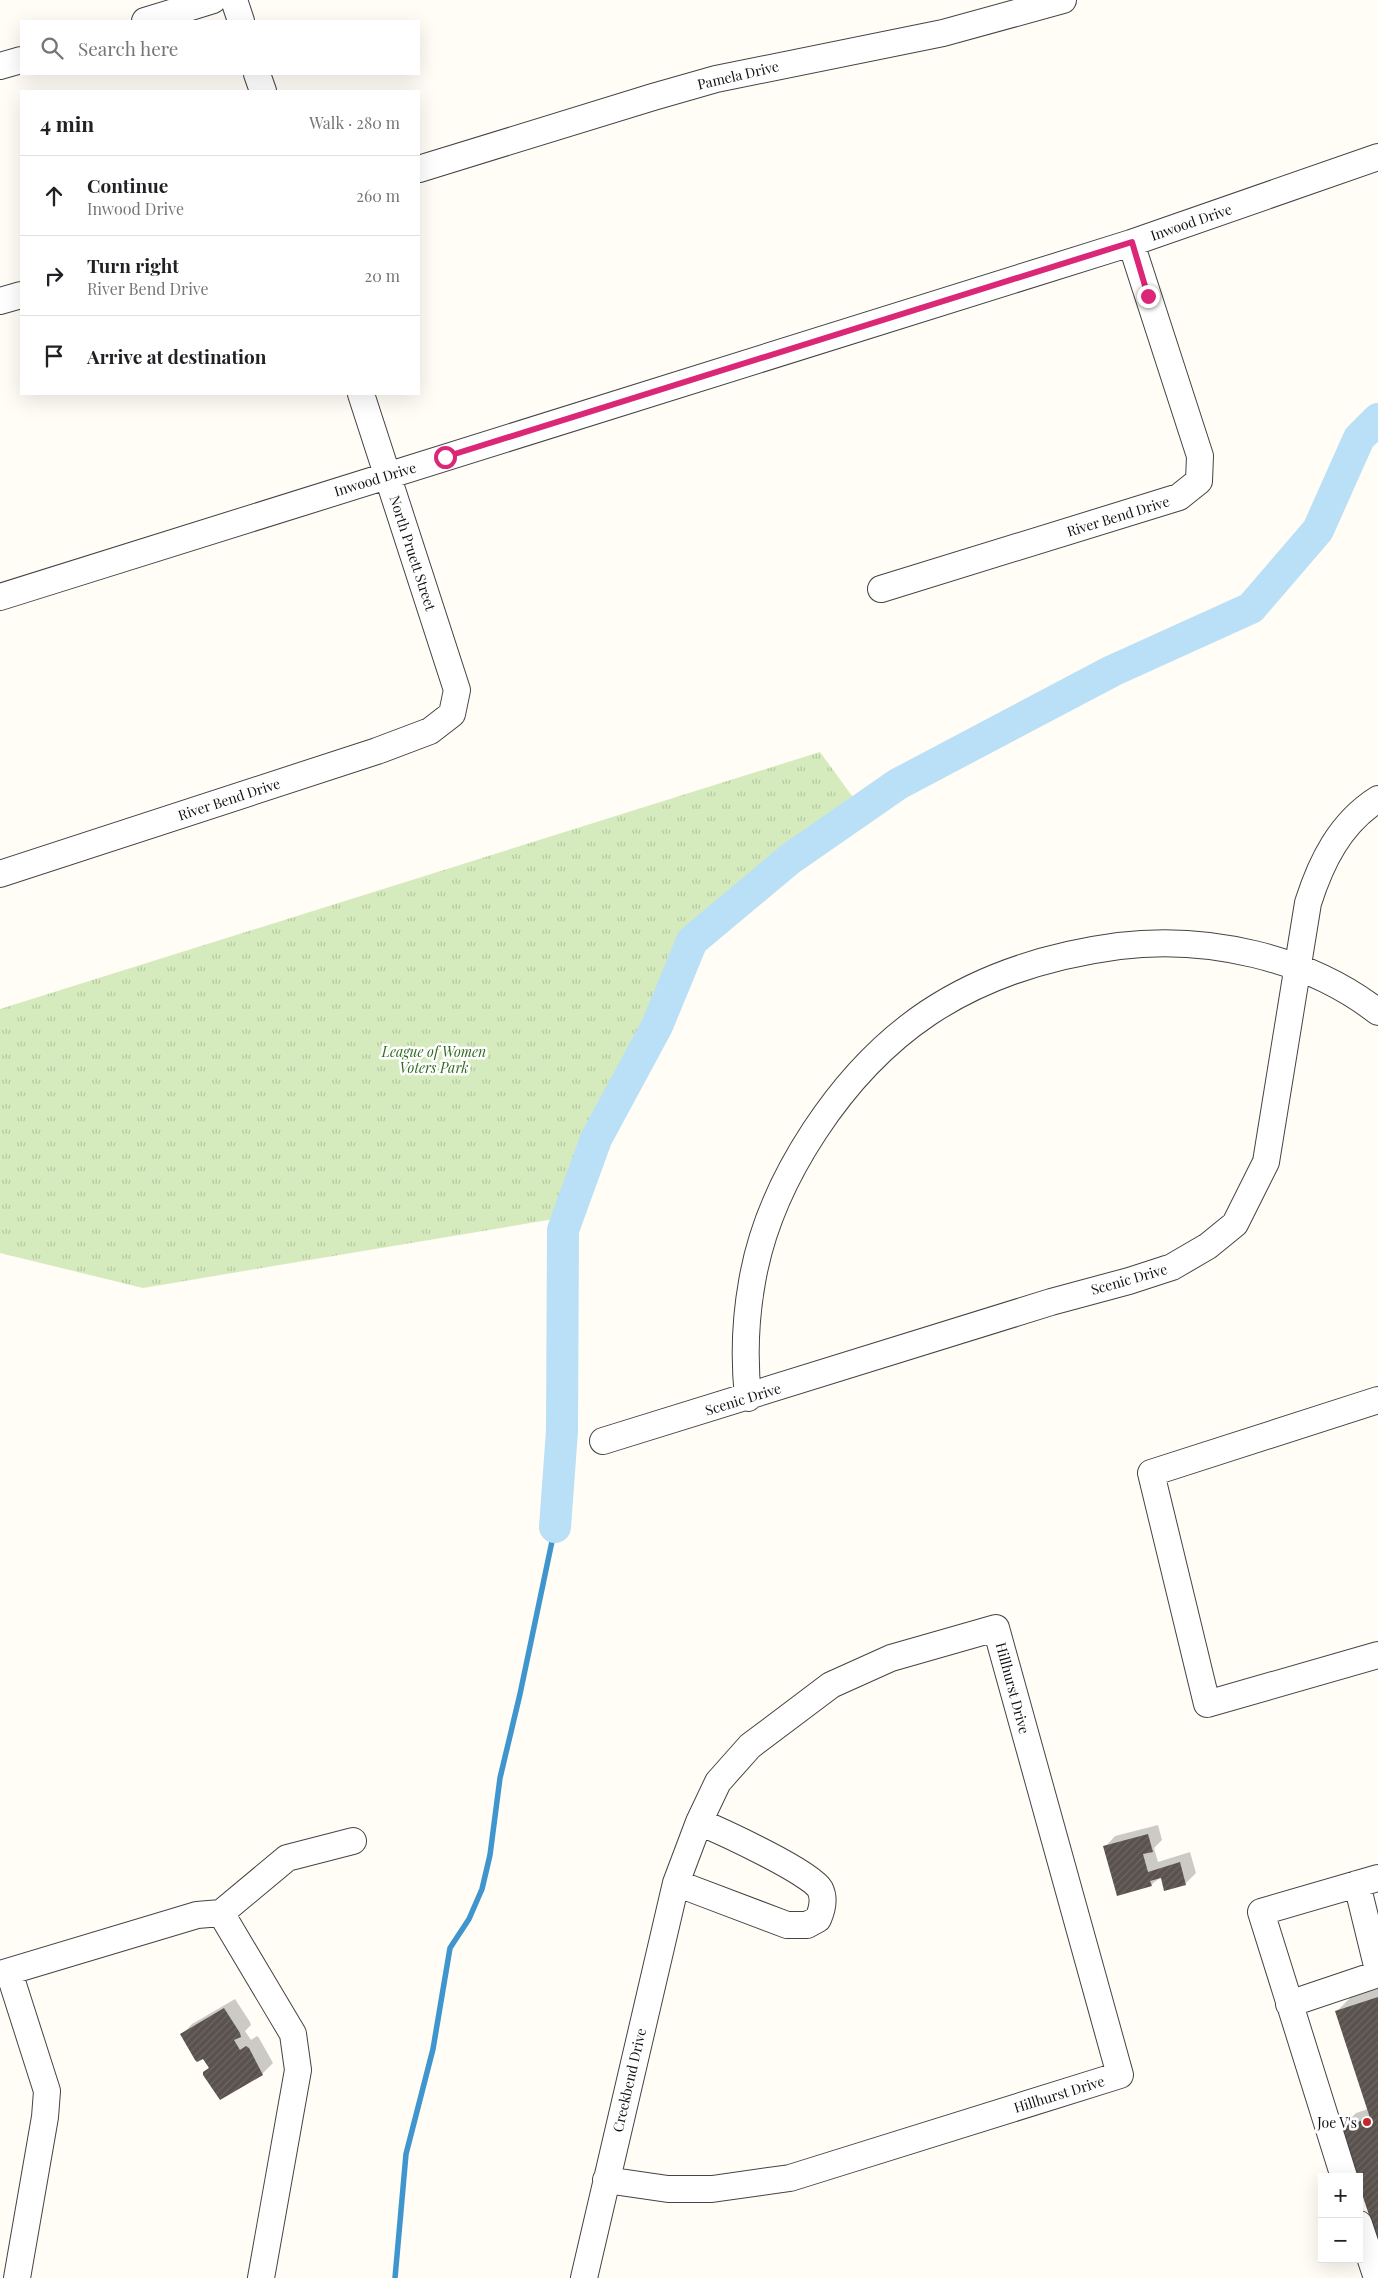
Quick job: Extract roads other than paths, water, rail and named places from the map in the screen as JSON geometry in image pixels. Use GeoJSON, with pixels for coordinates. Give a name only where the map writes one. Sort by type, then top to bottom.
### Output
{"type":"FeatureCollection","features":[{"type":"Feature","properties":{"kind":"street"},"geometry":{"type":"LineString","coordinates":[[148,20],[213,0]]}},
{"type":"Feature","properties":{"kind":"street"},"geometry":{"type":"LineString","coordinates":[[234,0],[240,20]]}},
{"type":"Feature","properties":{"kind":"street","name":"Pamela Drive"},"geometry":{"type":"LineString","coordinates":[[420,169],[653,96],[707,82],[943,32],[1063,0]]}},
{"type":"Feature","properties":{"kind":"street"},"geometry":{"type":"LineString","coordinates":[[0,66],[20,60]]}},
{"type":"Feature","properties":{"kind":"street"},"geometry":{"type":"LineString","coordinates":[[257,75],[263,90]]}},
{"type":"Feature","properties":{"kind":"street","name":"Inwood Drive"},"geometry":{"type":"LineString","coordinates":[[0,597],[1132,242],[1378,157]]}},
{"type":"Feature","properties":{"kind":"street","name":"River Bend Drive"},"geometry":{"type":"LineString","coordinates":[[881,589],[1179,497],[1199,481],[1200,456],[1132,242]]}},
{"type":"Feature","properties":{"kind":"street"},"geometry":{"type":"LineString","coordinates":[[0,301],[20,295]]}},
{"type":"Feature","properties":{"kind":"street","name":"North Pruett Street"},"geometry":{"type":"LineString","coordinates":[[361,395],[456,687],[452,714]]}},
{"type":"Feature","properties":{"kind":"street","name":"River Bend Drive"},"geometry":{"type":"LineString","coordinates":[[0,874],[386,748],[430,732],[452,714]]}},
{"type":"Feature","properties":{"kind":"street","name":"Scenic Drive"},"geometry":{"type":"LineString","coordinates":[[603,1441],[748,1398],[1050,1302],[1129,1282],[1172,1266],[1208,1246],[1235,1224],[1266,1162],[1308,903],[1316,878],[1332,846],[1347,826],[1378,799]]}},
{"type":"Feature","properties":{"kind":"street"},"geometry":{"type":"LineString","coordinates":[[748,1398],[744,1360],[752,1280],[771,1216],[785,1182],[802,1150],[842,1093],[869,1063],[900,1034],[928,1013],[1000,976],[1075,952],[1143,944],[1202,945],[1275,959],[1328,981],[1361,999],[1378,1012]]}},
{"type":"Feature","properties":{"kind":"street"},"geometry":{"type":"LineString","coordinates":[[1378,1400],[1151,1473],[1207,1704],[1378,1655]]}},
{"type":"Feature","properties":{"kind":"street","name":"Creekbend Drive"},"geometry":{"type":"LineString","coordinates":[[584,2278],[676,1883],[699,1822],[718,1782],[750,1746],[831,1685],[891,1658],[996,1628]]}},
{"type":"Feature","properties":{"kind":"street","name":"Hillhurst Drive"},"geometry":{"type":"LineString","coordinates":[[606,2180],[668,2189],[712,2189],[790,2178],[1120,2075],[996,1628]]}},
{"type":"Feature","properties":{"kind":"street"},"geometry":{"type":"LineString","coordinates":[[676,1883],[787,1925],[807,1924],[818,1919],[823,1907],[820,1889],[806,1876],[699,1822]]}},
{"type":"Feature","properties":{"kind":"street"},"geometry":{"type":"LineString","coordinates":[[17,2278],[45,2118],[47,2091],[4,1973],[197,1915],[221,1913],[287,1858],[353,1841]]}},
{"type":"Feature","properties":{"kind":"street"},"geometry":{"type":"LineString","coordinates":[[1289,2004],[1378,1972],[1367,1881],[1261,1912],[1289,2004],[1343,2173]]}},
{"type":"Feature","properties":{"kind":"street"},"geometry":{"type":"LineString","coordinates":[[221,1913],[293,2034],[298,2070],[261,2278]]}},
{"type":"Feature","properties":{"kind":"street"},"geometry":{"type":"LineString","coordinates":[[1363,2237],[1376,2278]]}},
{"type":"Feature","properties":{"kind":"waterway"},"geometry":{"type":"LineString","coordinates":[[555,1527],[562,1431],[563,1230],[596,1139],[657,1026],[692,941],[790,859],[898,784],[1112,671],[1251,608],[1318,530],[1359,438],[1378,419]]}},
{"type":"Feature","properties":{"kind":"waterway"},"geometry":{"type":"LineString","coordinates":[[395,2278],[406,2154],[433,2049],[450,1948],[469,1919],[482,1889],[490,1855],[500,1778],[520,1694],[555,1527]]}},
{"type":"Feature","properties":{"kind":"place","name":"Joe V's"},"geometry":{"type":"Point","coordinates":[1367,2122]}},
{"type":"Feature","properties":{"kind":"park label","name":"League of Women Voters Park"},"geometry":{"type":"Point","coordinates":[434,1060]}}]}
